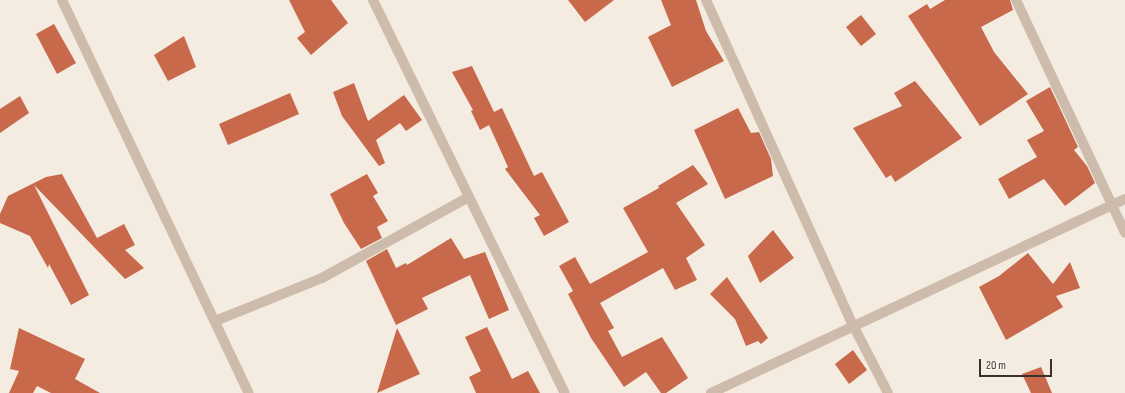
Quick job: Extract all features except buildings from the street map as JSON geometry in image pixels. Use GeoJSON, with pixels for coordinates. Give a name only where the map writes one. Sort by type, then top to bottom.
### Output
{"type":"FeatureCollection","features":[{"type":"Feature","properties":{"kind":"street"},"geometry":{"type":"LineString","coordinates":[[62,0],[249,393]]}},
{"type":"Feature","properties":{"kind":"street"},"geometry":{"type":"LineString","coordinates":[[373,0],[566,393]]}},
{"type":"Feature","properties":{"kind":"street"},"geometry":{"type":"LineString","coordinates":[[706,0],[853,325],[888,393]]}},
{"type":"Feature","properties":{"kind":"street"},"geometry":{"type":"LineString","coordinates":[[1016,0],[1125,233]]}},
{"type":"Feature","properties":{"kind":"street"},"geometry":{"type":"LineString","coordinates":[[215,321],[322,278],[469,196]]}},
{"type":"Feature","properties":{"kind":"street"},"geometry":{"type":"LineString","coordinates":[[711,393],[853,325],[1125,199]]}}]}
